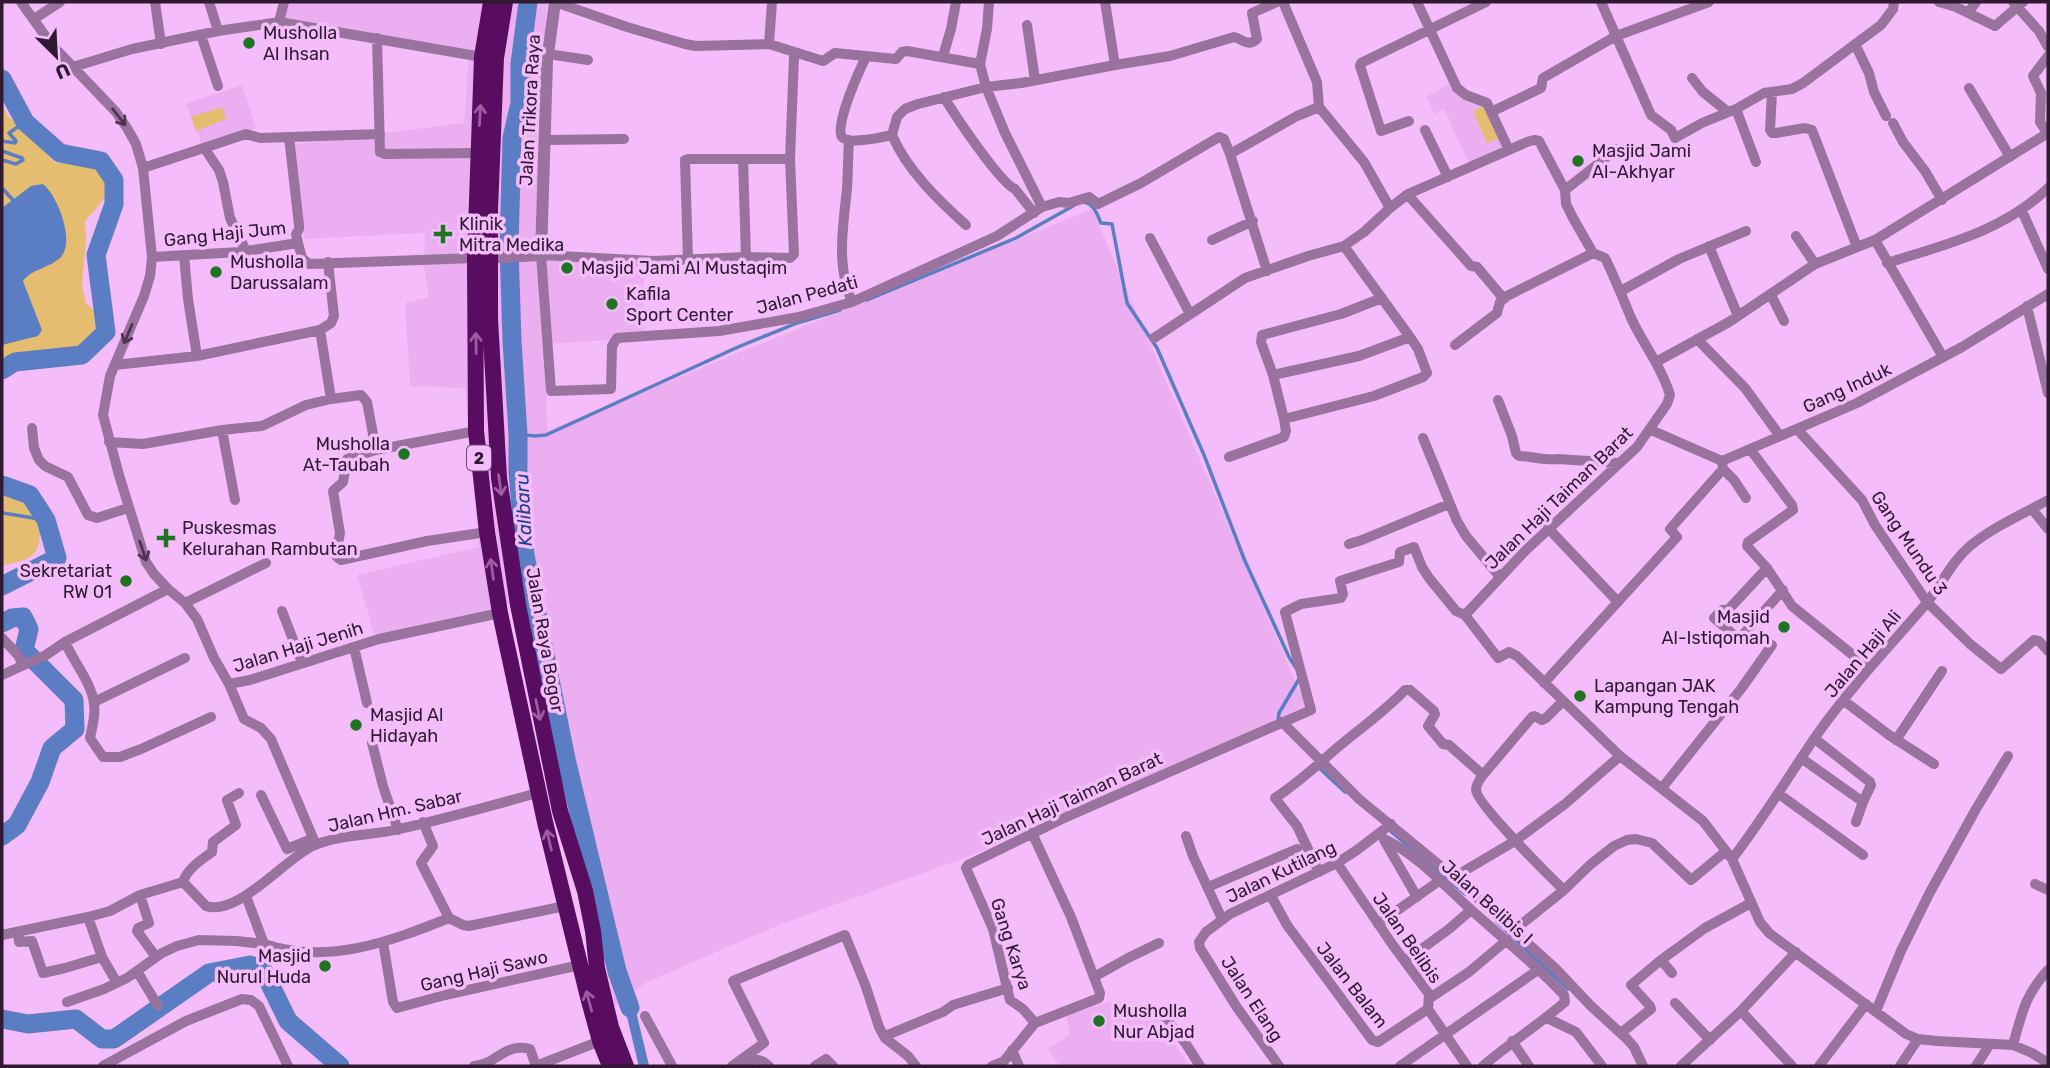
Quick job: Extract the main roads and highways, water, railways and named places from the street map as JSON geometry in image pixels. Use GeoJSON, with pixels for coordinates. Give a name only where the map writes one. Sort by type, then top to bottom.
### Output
{"type":"FeatureCollection","features":[{"type":"Feature","properties":{"kind":"highway","name":"Jalan Raya Bogor"},"geometry":{"type":"LineString","coordinates":[[496,9],[482,57],[478,153],[488,258],[497,456],[518,605],[535,696],[560,811],[585,891],[604,1001],[617,1046],[626,1066]]}},
{"type":"Feature","properties":{"kind":"highway","name":"Jalan Raya Bogor"},"geometry":{"type":"LineString","coordinates":[[496,9],[488,258],[477,431],[487,531],[500,613],[538,793],[600,1041],[610,1066]]}},
{"type":"Feature","properties":{"kind":"water"},"geometry":{"type":"Polygon","coordinates":[[[43,184],[54,199],[63,220],[66,231],[64,251],[56,261],[23,281],[42,330],[38,336],[2,345],[2,208],[31,186],[43,184]]]}},
{"type":"Feature","properties":{"kind":"waterway","name":"Kalibaru"},"geometry":{"type":"LineString","coordinates":[[528,2],[520,64],[520,103],[512,138],[509,247],[518,472],[525,555],[566,759],[617,971],[630,1008]]}},
{"type":"Feature","properties":{"kind":"waterway"},"geometry":{"type":"LineString","coordinates":[[2,79],[25,122],[60,153],[101,161],[114,180],[114,204],[96,255],[106,332],[82,355],[15,362],[2,370]]}},
{"type":"Feature","properties":{"kind":"waterway"},"geometry":{"type":"LineString","coordinates":[[2,141],[15,143],[9,133],[25,122]]}},
{"type":"Feature","properties":{"kind":"waterway"},"geometry":{"type":"LineString","coordinates":[[2,151],[23,160],[16,164],[2,160]]}},
{"type":"Feature","properties":{"kind":"waterway"},"geometry":{"type":"LineString","coordinates":[[2,188],[13,200]]}},
{"type":"Feature","properties":{"kind":"waterway"},"geometry":{"type":"LineString","coordinates":[[1084,202],[1093,207],[1101,223],[1112,224],[1127,303],[1157,348],[1204,455],[1245,561],[1296,668]]}},
{"type":"Feature","properties":{"kind":"waterway"},"geometry":{"type":"LineString","coordinates":[[867,300],[1016,238],[1073,206]]}},
{"type":"Feature","properties":{"kind":"waterway"},"geometry":{"type":"LineString","coordinates":[[518,434],[546,435],[738,347],[797,323],[840,310]]}},
{"type":"Feature","properties":{"kind":"waterway"},"geometry":{"type":"LineString","coordinates":[[2,485],[30,495],[46,520],[57,558],[2,586]]}},
{"type":"Feature","properties":{"kind":"waterway"},"geometry":{"type":"LineString","coordinates":[[3,513],[46,520]]}},
{"type":"Feature","properties":{"kind":"waterway"},"geometry":{"type":"LineString","coordinates":[[2,623],[23,617],[29,629],[24,650],[74,700],[75,729],[52,748],[40,782],[17,825],[2,836]]}},
{"type":"Feature","properties":{"kind":"waterway"},"geometry":{"type":"LineString","coordinates":[[1278,721],[1279,713],[1299,679]]}},
{"type":"Feature","properties":{"kind":"waterway"},"geometry":{"type":"LineString","coordinates":[[1317,766],[1345,792]]}},
{"type":"Feature","properties":{"kind":"waterway"},"geometry":{"type":"LineString","coordinates":[[1388,829],[1465,894]]}},
{"type":"Feature","properties":{"kind":"waterway"},"geometry":{"type":"LineString","coordinates":[[1497,922],[1568,989]]}},
{"type":"Feature","properties":{"kind":"waterway"},"geometry":{"type":"LineString","coordinates":[[2,1019],[28,1024],[76,1019],[102,1039],[114,1039],[209,973],[250,965],[263,970],[288,1021],[340,1066]]}},
{"type":"Feature","properties":{"kind":"waterway"},"geometry":{"type":"LineString","coordinates":[[630,1008],[644,1066]]}},
{"type":"Feature","properties":{"kind":"place","name":"Musholla Al Ihsan"},"geometry":{"type":"Point","coordinates":[249,43]}},
{"type":"Feature","properties":{"kind":"place","name":"Masjid Jami Al-Akhyar"},"geometry":{"type":"Point","coordinates":[1578,161]}},
{"type":"Feature","properties":{"kind":"place","name":"Klinik Mitra Medika"},"geometry":{"type":"Point","coordinates":[443,234]}},
{"type":"Feature","properties":{"kind":"place","name":"Masjid Jami Al Mustaqim"},"geometry":{"type":"Point","coordinates":[567,268]}},
{"type":"Feature","properties":{"kind":"place","name":"Musholla Darussalam"},"geometry":{"type":"Point","coordinates":[216,272]}},
{"type":"Feature","properties":{"kind":"place","name":"Kafila Sport Center"},"geometry":{"type":"Point","coordinates":[612,304]}},
{"type":"Feature","properties":{"kind":"place","name":"Musholla At-Taubah"},"geometry":{"type":"Point","coordinates":[404,454]}},
{"type":"Feature","properties":{"kind":"place","name":"Puskesmas Kelurahan Rambutan"},"geometry":{"type":"Point","coordinates":[166,538]}},
{"type":"Feature","properties":{"kind":"place","name":"Sekretariat RW 01"},"geometry":{"type":"Point","coordinates":[126,581]}},
{"type":"Feature","properties":{"kind":"place","name":"Masjid Al-Istiqomah"},"geometry":{"type":"Point","coordinates":[1784,627]}},
{"type":"Feature","properties":{"kind":"place","name":"Lapangan JAK Kampung Tengah"},"geometry":{"type":"Point","coordinates":[1580,696]}},
{"type":"Feature","properties":{"kind":"place","name":"Masjid Al Hidayah"},"geometry":{"type":"Point","coordinates":[356,725]}},
{"type":"Feature","properties":{"kind":"place","name":"Masjid Nurul Huda"},"geometry":{"type":"Point","coordinates":[325,966]}},
{"type":"Feature","properties":{"kind":"place","name":"Musholla Nur Abjad"},"geometry":{"type":"Point","coordinates":[1099,1021]}}]}
